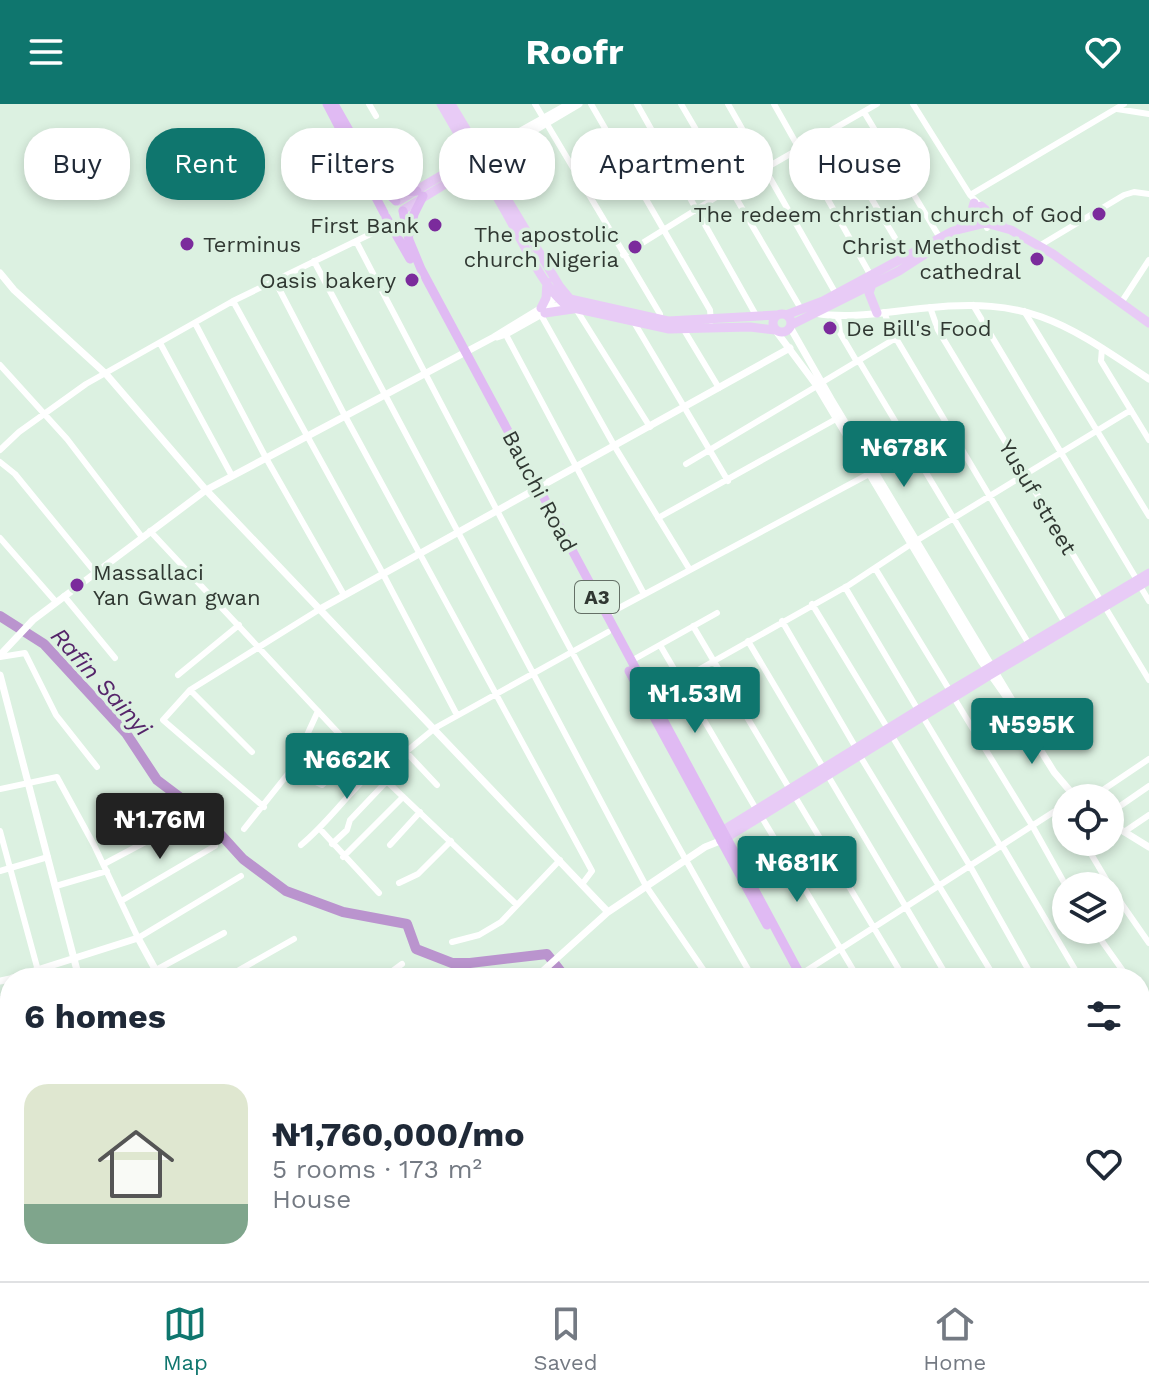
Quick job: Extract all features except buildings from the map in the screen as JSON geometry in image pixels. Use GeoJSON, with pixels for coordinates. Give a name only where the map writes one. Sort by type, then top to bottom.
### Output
{"type":"FeatureCollection","features":[{"type":"Feature","properties":{"kind":"highway","name":"A3"},"geometry":{"type":"LineString","coordinates":[[327,104],[387,218]]}},
{"type":"Feature","properties":{"kind":"highway"},"geometry":{"type":"LineString","coordinates":[[334,104],[348,128]]}},
{"type":"Feature","properties":{"kind":"highway"},"geometry":{"type":"LineString","coordinates":[[394,200],[400,206]]}},
{"type":"Feature","properties":{"kind":"highway"},"geometry":{"type":"LineString","coordinates":[[409,240],[418,200]]}},
{"type":"Feature","properties":{"kind":"highway"},"geometry":{"type":"LineString","coordinates":[[386,203],[400,206],[395,220],[387,218],[386,203]]}},
{"type":"Feature","properties":{"kind":"highway","name":"Bauchi Road"},"geometry":{"type":"LineString","coordinates":[[400,206],[416,258],[464,353],[653,701],[719,837]]}},
{"type":"Feature","properties":{"kind":"highway","name":"Bauchi Road"},"geometry":{"type":"LineString","coordinates":[[387,218],[464,353]]}},
{"type":"Feature","properties":{"kind":"highway","name":"Bauchi Road"},"geometry":{"type":"LineString","coordinates":[[536,488],[608,632],[793,968]]}},
{"type":"Feature","properties":{"kind":"main road"},"geometry":{"type":"LineString","coordinates":[[441,104],[455,128]]}},
{"type":"Feature","properties":{"kind":"main road"},"geometry":{"type":"LineString","coordinates":[[451,104],[465,128]]}},
{"type":"Feature","properties":{"kind":"main road"},"geometry":{"type":"LineString","coordinates":[[400,206],[410,200]]}},
{"type":"Feature","properties":{"kind":"main road"},"geometry":{"type":"LineString","coordinates":[[498,200],[547,282],[568,301],[635,324],[750,327],[783,332],[871,280],[953,237],[984,226],[1025,238]]}},
{"type":"Feature","properties":{"kind":"main road"},"geometry":{"type":"LineString","coordinates":[[508,200],[568,301]]}},
{"type":"Feature","properties":{"kind":"main road"},"geometry":{"type":"LineString","coordinates":[[908,261],[967,221],[975,201],[1011,230],[1149,323]]}},
{"type":"Feature","properties":{"kind":"main road"},"geometry":{"type":"LineString","coordinates":[[953,231],[984,226],[1011,230]]}},
{"type":"Feature","properties":{"kind":"main road"},"geometry":{"type":"LineString","coordinates":[[542,312],[568,301],[684,330],[781,315],[871,280]]}},
{"type":"Feature","properties":{"kind":"main road"},"geometry":{"type":"LineString","coordinates":[[871,280],[869,293],[880,312]]}},
{"type":"Feature","properties":{"kind":"main road"},"geometry":{"type":"LineString","coordinates":[[542,312],[547,282]]}},
{"type":"Feature","properties":{"kind":"main road"},"geometry":{"type":"LineString","coordinates":[[781,315],[791,326]]}},
{"type":"Feature","properties":{"kind":"main road"},"geometry":{"type":"LineString","coordinates":[[776,330],[772,323],[781,315]]}},
{"type":"Feature","properties":{"kind":"main road"},"geometry":{"type":"LineString","coordinates":[[719,837],[991,670],[1142,582],[1149,573]]}},
{"type":"Feature","properties":{"kind":"main road"},"geometry":{"type":"LineString","coordinates":[[991,670],[1029,644],[1103,604]]}},
{"type":"Feature","properties":{"kind":"street"},"geometry":{"type":"LineString","coordinates":[[369,104],[376,116]]}},
{"type":"Feature","properties":{"kind":"street"},"geometry":{"type":"LineString","coordinates":[[535,104],[661,324]]}},
{"type":"Feature","properties":{"kind":"street"},"geometry":{"type":"LineString","coordinates":[[533,128],[569,104]]}},
{"type":"Feature","properties":{"kind":"street"},"geometry":{"type":"LineString","coordinates":[[536,128],[579,104]]}},
{"type":"Feature","properties":{"kind":"street"},"geometry":{"type":"LineString","coordinates":[[591,104],[710,310],[711,325]]}},
{"type":"Feature","properties":{"kind":"street"},"geometry":{"type":"LineString","coordinates":[[637,104],[757,317]]}},
{"type":"Feature","properties":{"kind":"street"},"geometry":{"type":"LineString","coordinates":[[681,104],[695,128]]}},
{"type":"Feature","properties":{"kind":"street"},"geometry":{"type":"LineString","coordinates":[[728,104],[742,128]]}},
{"type":"Feature","properties":{"kind":"street"},"geometry":{"type":"LineString","coordinates":[[774,104],[789,131]]}},
{"type":"Feature","properties":{"kind":"street"},"geometry":{"type":"LineString","coordinates":[[836,128],[877,104]]}},
{"type":"Feature","properties":{"kind":"street"},"geometry":{"type":"LineString","coordinates":[[913,104],[975,201],[984,226]]}},
{"type":"Feature","properties":{"kind":"street"},"geometry":{"type":"LineString","coordinates":[[1103,104],[1109,114]]}},
{"type":"Feature","properties":{"kind":"street"},"geometry":{"type":"LineString","coordinates":[[975,201],[1124,104]]}},
{"type":"Feature","properties":{"kind":"street"},"geometry":{"type":"LineString","coordinates":[[1116,109],[1149,114]]}},
{"type":"Feature","properties":{"kind":"street"},"geometry":{"type":"LineString","coordinates":[[864,112],[940,238]]}},
{"type":"Feature","properties":{"kind":"street"},"geometry":{"type":"LineString","coordinates":[[773,182],[836,294]]}},
{"type":"Feature","properties":{"kind":"street"},"geometry":{"type":"LineString","coordinates":[[1039,246],[1124,195],[1134,192],[1149,194]]}},
{"type":"Feature","properties":{"kind":"street"},"geometry":{"type":"LineString","coordinates":[[623,255],[714,200]]}},
{"type":"Feature","properties":{"kind":"street"},"geometry":{"type":"LineString","coordinates":[[738,200],[801,309]]}},
{"type":"Feature","properties":{"kind":"street"},"geometry":{"type":"LineString","coordinates":[[827,200],[871,280]]}},
{"type":"Feature","properties":{"kind":"street"},"geometry":{"type":"LineString","coordinates":[[872,200],[908,261]]}},
{"type":"Feature","properties":{"kind":"street"},"geometry":{"type":"LineString","coordinates":[[0,450],[86,384],[233,301],[356,241],[387,218]]}},
{"type":"Feature","properties":{"kind":"street"},"geometry":{"type":"LineString","coordinates":[[356,241],[573,653],[685,861],[747,968]]}},
{"type":"Feature","properties":{"kind":"street"},"geometry":{"type":"LineString","coordinates":[[1121,303],[1149,260]]}},
{"type":"Feature","properties":{"kind":"street"},"geometry":{"type":"LineString","coordinates":[[314,261],[646,886],[702,968]]}},
{"type":"Feature","properties":{"kind":"street"},"geometry":{"type":"LineString","coordinates":[[0,273],[14,290],[106,374],[206,490],[608,912]]}},
{"type":"Feature","properties":{"kind":"street"},"geometry":{"type":"LineString","coordinates":[[275,281],[592,871],[583,883]]}},
{"type":"Feature","properties":{"kind":"street"},"geometry":{"type":"LineString","coordinates":[[233,301],[457,715]]}},
{"type":"Feature","properties":{"kind":"street"},"geometry":{"type":"LineString","coordinates":[[0,656],[33,620],[206,490],[568,301],[650,427]]}},
{"type":"Feature","properties":{"kind":"street"},"geometry":{"type":"LineString","coordinates":[[814,313],[838,316],[973,305],[1024,311],[1063,324],[1149,379]]}},
{"type":"Feature","properties":{"kind":"street"},"geometry":{"type":"LineString","coordinates":[[973,305],[1142,582],[1149,601]]}},
{"type":"Feature","properties":{"kind":"street","name":"Yusuf street"},"geometry":{"type":"LineString","coordinates":[[930,307],[938,330],[1149,680]]}},
{"type":"Feature","properties":{"kind":"street"},"geometry":{"type":"LineString","coordinates":[[1024,311],[1149,516]]}},
{"type":"Feature","properties":{"kind":"street"},"geometry":{"type":"LineString","coordinates":[[542,312],[615,447],[690,570]]}},
{"type":"Feature","properties":{"kind":"street"},"geometry":{"type":"LineString","coordinates":[[880,312],[1065,623]]}},
{"type":"Feature","properties":{"kind":"street"},"geometry":{"type":"LineString","coordinates":[[838,316],[840,333],[1029,644]]}},
{"type":"Feature","properties":{"kind":"street"},"geometry":{"type":"LineString","coordinates":[[195,323],[266,458],[344,595]]}},
{"type":"Feature","properties":{"kind":"street"},"geometry":{"type":"LineString","coordinates":[[635,324],[728,481]]}},
{"type":"Feature","properties":{"kind":"street"},"geometry":{"type":"LineString","coordinates":[[791,326],[836,419],[914,542]]}},
{"type":"Feature","properties":{"kind":"street"},"geometry":{"type":"LineString","coordinates":[[684,330],[719,388]]}},
{"type":"Feature","properties":{"kind":"street"},"geometry":{"type":"LineString","coordinates":[[776,330],[819,385],[991,670],[1064,784]]}},
{"type":"Feature","properties":{"kind":"street"},"geometry":{"type":"LineString","coordinates":[[504,332],[644,594]]}},
{"type":"Feature","properties":{"kind":"street"},"geometry":{"type":"LineString","coordinates":[[686,464],[896,338]]}},
{"type":"Feature","properties":{"kind":"street"},"geometry":{"type":"LineString","coordinates":[[160,343],[232,476]]}},
{"type":"Feature","properties":{"kind":"street"},"geometry":{"type":"LineString","coordinates":[[264,807],[163,720],[190,690],[382,572],[615,447],[790,348]]}},
{"type":"Feature","properties":{"kind":"street"},"geometry":{"type":"LineString","coordinates":[[1102,348],[1101,361],[1149,440]]}},
{"type":"Feature","properties":{"kind":"street"},"geometry":{"type":"LineString","coordinates":[[0,365],[67,439],[142,537]]}},
{"type":"Feature","properties":{"kind":"street"},"geometry":{"type":"LineString","coordinates":[[653,701],[714,660],[845,587],[1131,410]]}},
{"type":"Feature","properties":{"kind":"street"},"geometry":{"type":"LineString","coordinates":[[658,518],[836,419]]}},
{"type":"Feature","properties":{"kind":"street"},"geometry":{"type":"LineString","coordinates":[[0,462],[15,474],[95,572]]}},
{"type":"Feature","properties":{"kind":"street"},"geometry":{"type":"LineString","coordinates":[[606,615],[869,474]]}},
{"type":"Feature","properties":{"kind":"street"},"geometry":{"type":"LineString","coordinates":[[150,531],[357,753],[516,904]]}},
{"type":"Feature","properties":{"kind":"street"},"geometry":{"type":"LineString","coordinates":[[0,538],[56,602]]}},
{"type":"Feature","properties":{"kind":"street"},"geometry":{"type":"LineString","coordinates":[[875,568],[1058,872]]}},
{"type":"Feature","properties":{"kind":"street"},"geometry":{"type":"LineString","coordinates":[[845,587],[1074,968]]}},
{"type":"Feature","properties":{"kind":"street"},"geometry":{"type":"LineString","coordinates":[[64,596],[115,658]]}},
{"type":"Feature","properties":{"kind":"street"},"geometry":{"type":"LineString","coordinates":[[812,604],[970,866],[1027,968]]}},
{"type":"Feature","properties":{"kind":"street"},"geometry":{"type":"LineString","coordinates":[[631,661],[717,613]]}},
{"type":"Feature","properties":{"kind":"street"},"geometry":{"type":"LineString","coordinates":[[782,621],[989,968]]}},
{"type":"Feature","properties":{"kind":"street"},"geometry":{"type":"LineString","coordinates":[[178,675],[239,625]]}},
{"type":"Feature","properties":{"kind":"street"},"geometry":{"type":"LineString","coordinates":[[693,626],[898,968]]}},
{"type":"Feature","properties":{"kind":"street"},"geometry":{"type":"LineString","coordinates":[[301,845],[320,829],[332,811],[435,728],[608,632]]}},
{"type":"Feature","properties":{"kind":"street"},"geometry":{"type":"LineString","coordinates":[[748,641],[942,968]]}},
{"type":"Feature","properties":{"kind":"street"},"geometry":{"type":"LineString","coordinates":[[660,645],[852,968]]}},
{"type":"Feature","properties":{"kind":"street"},"geometry":{"type":"LineString","coordinates":[[0,656],[25,653],[56,715],[97,767]]}},
{"type":"Feature","properties":{"kind":"street"},"geometry":{"type":"LineString","coordinates":[[0,675],[76,968]]}},
{"type":"Feature","properties":{"kind":"street"},"geometry":{"type":"LineString","coordinates":[[190,690],[252,752]]}},
{"type":"Feature","properties":{"kind":"street"},"geometry":{"type":"LineString","coordinates":[[244,829],[291,770],[318,711]]}},
{"type":"Feature","properties":{"kind":"street"},"geometry":{"type":"LineString","coordinates":[[406,752],[437,785]]}},
{"type":"Feature","properties":{"kind":"street"},"geometry":{"type":"LineString","coordinates":[[291,770],[322,785],[357,753]]}},
{"type":"Feature","properties":{"kind":"street"},"geometry":{"type":"LineString","coordinates":[[1112,784],[1149,759]]}},
{"type":"Feature","properties":{"kind":"street"},"geometry":{"type":"LineString","coordinates":[[0,789],[57,777],[155,968]]}},
{"type":"Feature","properties":{"kind":"street"},"geometry":{"type":"LineString","coordinates":[[332,844],[387,781]]}},
{"type":"Feature","properties":{"kind":"street"},"geometry":{"type":"LineString","coordinates":[[1124,803],[1149,786]]}},
{"type":"Feature","properties":{"kind":"street"},"geometry":{"type":"LineString","coordinates":[[343,857],[403,797]]}},
{"type":"Feature","properties":{"kind":"street"},"geometry":{"type":"LineString","coordinates":[[390,845],[420,812]]}},
{"type":"Feature","properties":{"kind":"street"},"geometry":{"type":"LineString","coordinates":[[1149,815],[1124,832],[1149,847]]}},
{"type":"Feature","properties":{"kind":"street"},"geometry":{"type":"LineString","coordinates":[[812,968],[1052,816]]}},
{"type":"Feature","properties":{"kind":"street"},"geometry":{"type":"LineString","coordinates":[[56,886],[105,868],[183,822]]}},
{"type":"Feature","properties":{"kind":"street"},"geometry":{"type":"LineString","coordinates":[[320,829],[379,893]]}},
{"type":"Feature","properties":{"kind":"street"},"geometry":{"type":"LineString","coordinates":[[0,831],[37,968]]}},
{"type":"Feature","properties":{"kind":"street"},"geometry":{"type":"LineString","coordinates":[[546,968],[608,912],[719,837]]}},
{"type":"Feature","properties":{"kind":"street"},"geometry":{"type":"LineString","coordinates":[[399,883],[418,874],[451,841]]}},
{"type":"Feature","properties":{"kind":"street"},"geometry":{"type":"LineString","coordinates":[[121,901],[215,846]]}},
{"type":"Feature","properties":{"kind":"street"},"geometry":{"type":"LineString","coordinates":[[0,871],[48,857]]}},
{"type":"Feature","properties":{"kind":"street"},"geometry":{"type":"LineString","coordinates":[[452,942],[466,940],[492,928],[560,860]]}},
{"type":"Feature","properties":{"kind":"street"},"geometry":{"type":"LineString","coordinates":[[52,968],[138,938],[241,876]]}},
{"type":"Feature","properties":{"kind":"street"},"geometry":{"type":"LineString","coordinates":[[1124,906],[1149,943]]}},
{"type":"Feature","properties":{"kind":"street"},"geometry":{"type":"LineString","coordinates":[[160,968],[224,933]]}},
{"type":"Feature","properties":{"kind":"street"},"geometry":{"type":"LineString","coordinates":[[243,968],[294,939]]}},
{"type":"Feature","properties":{"kind":"street"},"geometry":{"type":"LineString","coordinates":[[1104,944],[1121,968]]}},
{"type":"Feature","properties":{"kind":"street"},"geometry":{"type":"LineString","coordinates":[[397,968],[402,964]]}},
{"type":"Feature","properties":{"kind":"waterway","name":"Rafin Sainyi"},"geometry":{"type":"LineString","coordinates":[[0,616],[44,644],[126,733],[157,780],[202,814],[243,859],[286,891],[343,912],[407,924],[416,949],[452,963],[547,954],[558,968]]}},
{"type":"Feature","properties":{"kind":"place","name":"The redeem christian church of God"},"geometry":{"type":"Point","coordinates":[1099,214]}},
{"type":"Feature","properties":{"kind":"place","name":"First Bank"},"geometry":{"type":"Point","coordinates":[435,225]}},
{"type":"Feature","properties":{"kind":"place","name":"Terminus"},"geometry":{"type":"Point","coordinates":[187,244]}},
{"type":"Feature","properties":{"kind":"place","name":"The apostolic church Nigeria"},"geometry":{"type":"Point","coordinates":[635,247]}},
{"type":"Feature","properties":{"kind":"place","name":"Christ Methodist cathedral"},"geometry":{"type":"Point","coordinates":[1037,259]}},
{"type":"Feature","properties":{"kind":"place","name":"Oasis bakery"},"geometry":{"type":"Point","coordinates":[412,280]}},
{"type":"Feature","properties":{"kind":"place","name":"De Bill's Food"},"geometry":{"type":"Point","coordinates":[830,328]}},
{"type":"Feature","properties":{"kind":"place","name":"Massallaci Yan Gwan gwan"},"geometry":{"type":"Point","coordinates":[77,585]}}]}
